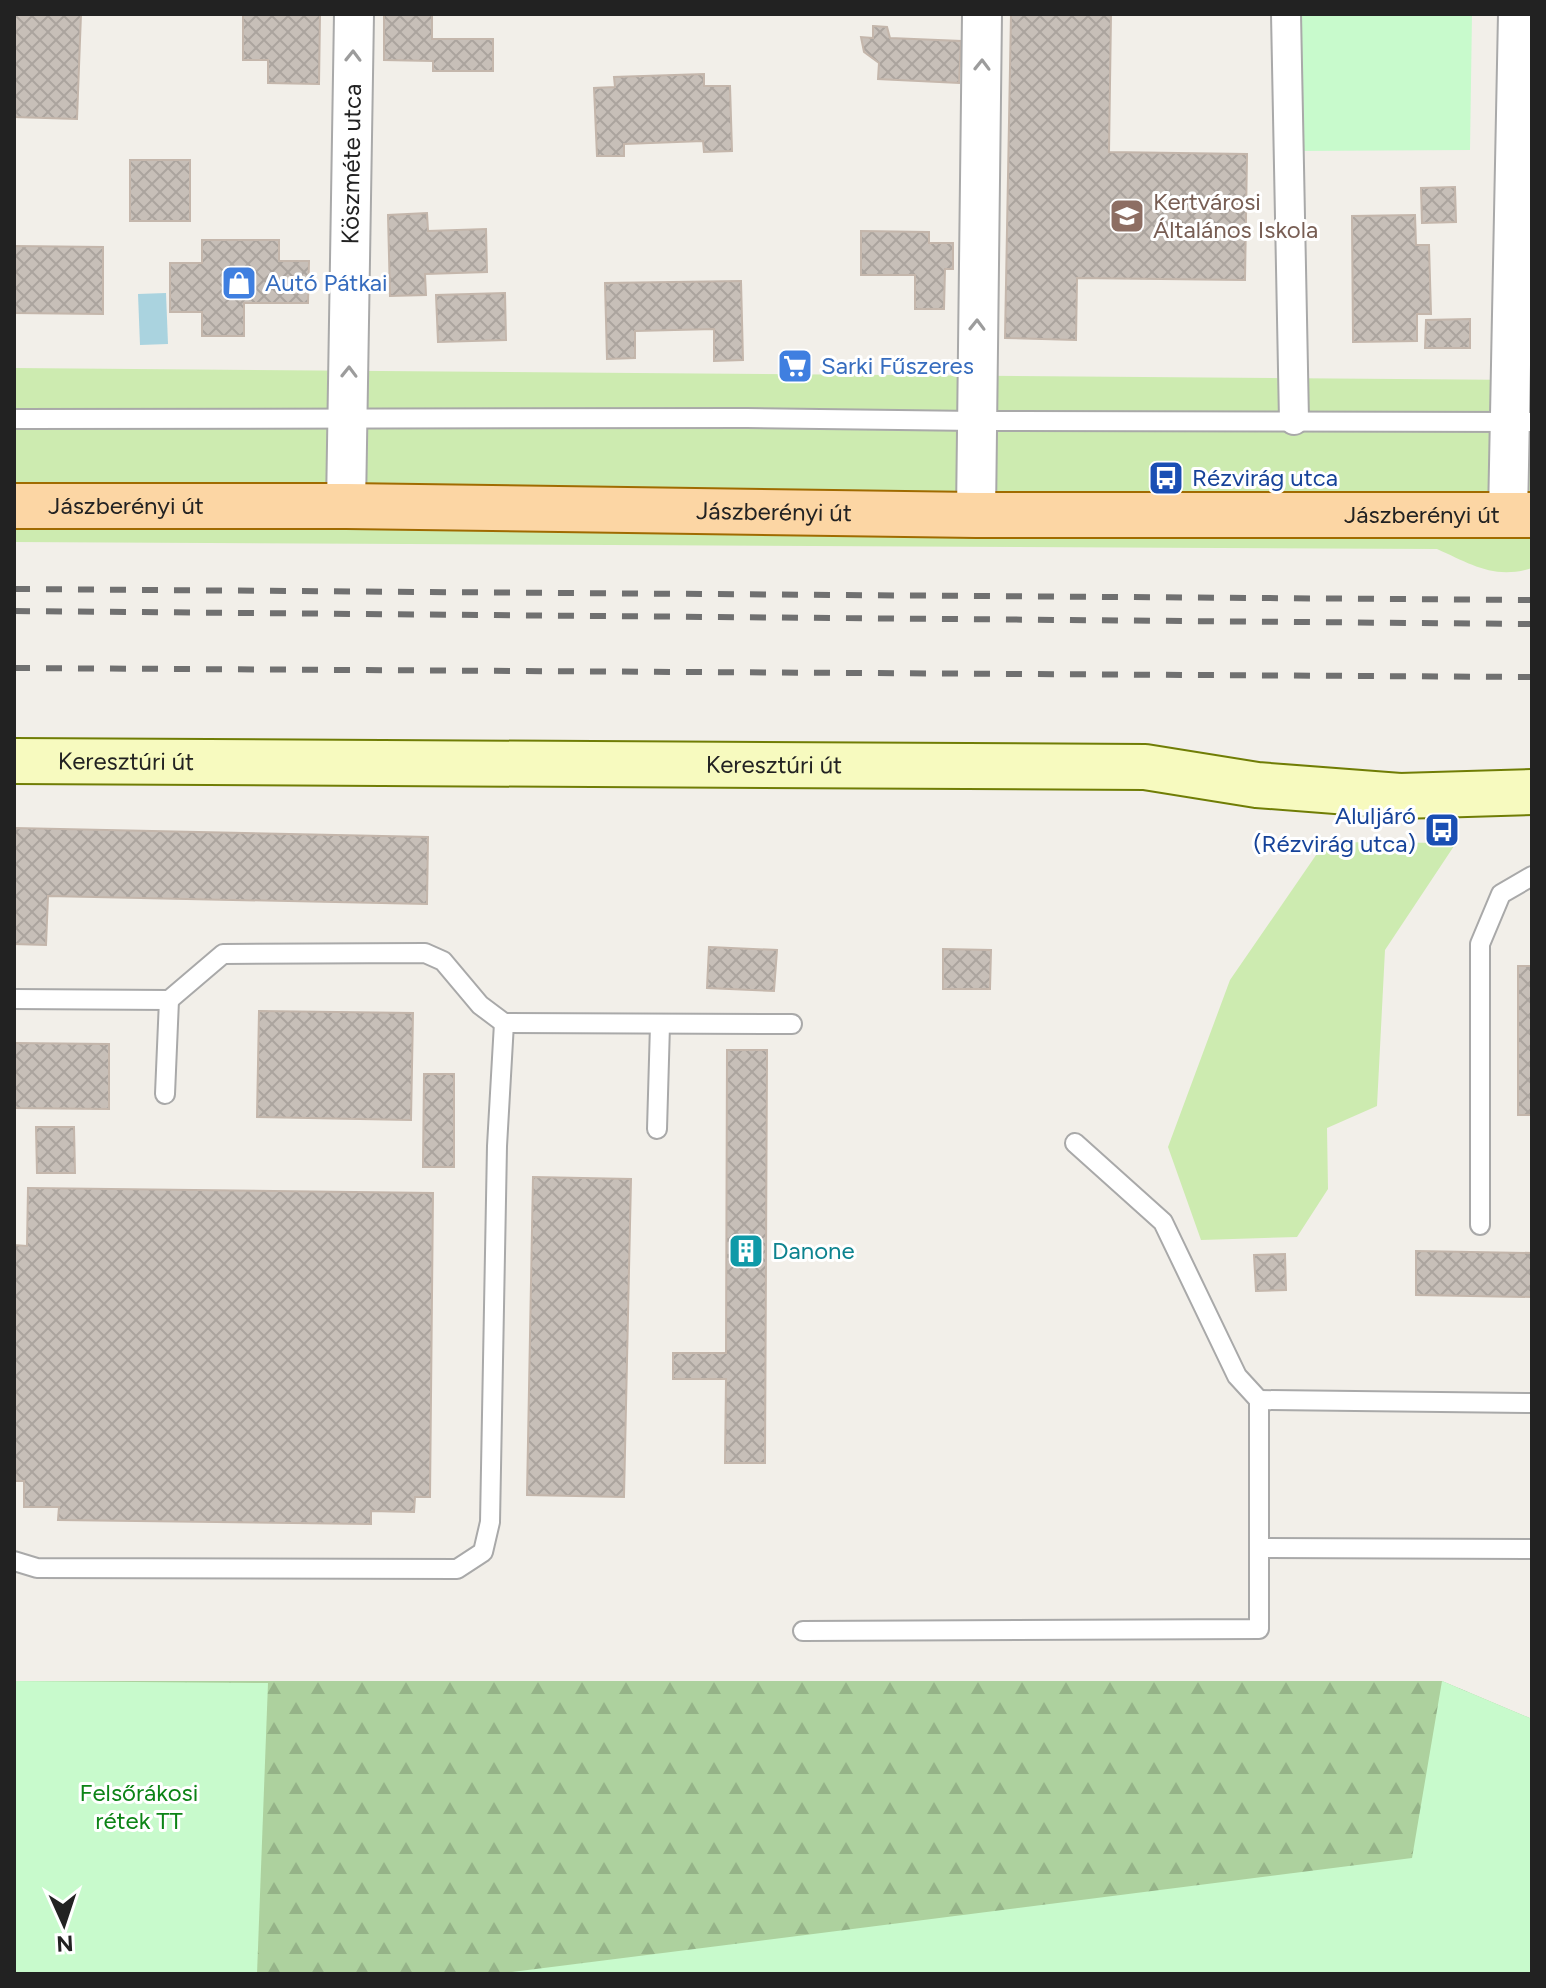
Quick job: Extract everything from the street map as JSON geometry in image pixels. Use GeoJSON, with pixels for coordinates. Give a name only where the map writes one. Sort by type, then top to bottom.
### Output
{"type":"FeatureCollection","features":[{"type":"Feature","properties":{"kind":"main road","name":"Jászberényi út"},"geometry":{"type":"LineString","coordinates":[[14,506],[346,506],[976,515],[1520,515]]}},
{"type":"Feature","properties":{"kind":"main road","name":"Keresztúri út"},"geometry":{"type":"LineString","coordinates":[[14,761],[1145,767],[1257,785],[1400,796],[1532,792]]}},
{"type":"Feature","properties":{"kind":"street","name":"Köszméte utca"},"geometry":{"type":"LineString","coordinates":[[346,506],[354,14]]}},
{"type":"Feature","properties":{"kind":"street"},"geometry":{"type":"LineString","coordinates":[[976,515],[982,14]]}},
{"type":"Feature","properties":{"kind":"street"},"geometry":{"type":"LineString","coordinates":[[1286,14],[1294,420]]}},
{"type":"Feature","properties":{"kind":"street"},"geometry":{"type":"LineString","coordinates":[[1518,14],[1520,515]]}},
{"type":"Feature","properties":{"kind":"lane"},"geometry":{"type":"LineString","coordinates":[[14,419],[1521,421]]}},
{"type":"Feature","properties":{"kind":"lane"},"geometry":{"type":"LineString","coordinates":[[1480,1225],[1480,944],[1501,894],[1532,876]]}},
{"type":"Feature","properties":{"kind":"lane"},"geometry":{"type":"LineString","coordinates":[[14,999],[169,1000],[223,954],[425,953],[443,961],[480,1005],[504,1023],[792,1024]]}},
{"type":"Feature","properties":{"kind":"lane"},"geometry":{"type":"LineString","coordinates":[[165,1094],[169,1000]]}},
{"type":"Feature","properties":{"kind":"lane"},"geometry":{"type":"LineString","coordinates":[[14,1561],[37,1568],[457,1569],[483,1552],[490,1522],[497,1146],[504,1023]]}},
{"type":"Feature","properties":{"kind":"lane"},"geometry":{"type":"LineString","coordinates":[[657,1129],[660,1025]]}},
{"type":"Feature","properties":{"kind":"lane"},"geometry":{"type":"LineString","coordinates":[[803,1631],[1259,1629],[1259,1400],[1237,1376],[1163,1222],[1075,1143]]}},
{"type":"Feature","properties":{"kind":"lane"},"geometry":{"type":"LineString","coordinates":[[1259,1400],[1532,1403]]}},
{"type":"Feature","properties":{"kind":"lane"},"geometry":{"type":"LineString","coordinates":[[1259,1548],[1532,1549]]}},
{"type":"Feature","properties":{"kind":"green space"},"geometry":{"type":"Polygon","coordinates":[[[1294,14],[1472,14],[1470,150],[1298,151],[1294,14]]]}},
{"type":"Feature","properties":{"kind":"green space"},"geometry":{"type":"Polygon","coordinates":[[[14,368],[1532,380],[1532,568],[1506,572],[1483,569],[1437,549],[14,542],[14,368]]]}},
{"type":"Feature","properties":{"kind":"green space"},"geometry":{"type":"Polygon","coordinates":[[[1325,842],[1456,843],[1385,950],[1377,1106],[1327,1128],[1328,1189],[1297,1237],[1201,1240],[1168,1147],[1230,980],[1325,842]]]}},
{"type":"Feature","properties":{"kind":"green space"},"geometry":{"type":"Polygon","coordinates":[[[14,1681],[1442,1681],[1532,1719],[1532,1974],[14,1974],[14,1681]]]}},
{"type":"Feature","properties":{"kind":"green space","name":"Felsőrákosi rétek TT"},"geometry":{"type":"Polygon","coordinates":[[[14,1681],[268,1683],[257,1974],[14,1974],[14,1681]]]}},
{"type":"Feature","properties":{"kind":"green space"},"geometry":{"type":"Polygon","coordinates":[[[1442,1681],[1532,1719],[1532,1974],[497,1974],[1412,1858],[1442,1681]]]}},
{"type":"Feature","properties":{"kind":"water"},"geometry":{"type":"Polygon","coordinates":[[[166,293],[168,344],[140,345],[138,294],[166,293]]]}},
{"type":"Feature","properties":{"kind":"building"},"geometry":{"type":"Polygon","coordinates":[[[14,14],[81,14],[77,119],[14,117],[14,14]]]}},
{"type":"Feature","properties":{"kind":"building"},"geometry":{"type":"Polygon","coordinates":[[[243,14],[320,14],[319,84],[268,83],[268,60],[243,60],[243,14]]]}},
{"type":"Feature","properties":{"kind":"building"},"geometry":{"type":"Polygon","coordinates":[[[384,14],[432,14],[432,39],[493,39],[493,71],[433,71],[433,61],[384,60],[384,14]]]}},
{"type":"Feature","properties":{"kind":"building","name":"Kertvárosi Általános Iskola"},"geometry":{"type":"Polygon","coordinates":[[[1011,14],[1111,14],[1109,152],[1247,154],[1245,280],[1077,278],[1076,340],[1005,338],[1011,14]]]}},
{"type":"Feature","properties":{"kind":"building"},"geometry":{"type":"Polygon","coordinates":[[[873,26],[887,27],[890,38],[961,41],[959,83],[878,79],[879,63],[864,52],[861,37],[873,38],[873,26]]]}},
{"type":"Feature","properties":{"kind":"building"},"geometry":{"type":"Polygon","coordinates":[[[704,74],[704,86],[730,86],[732,151],[704,152],[703,141],[624,144],[624,156],[597,156],[594,88],[615,87],[614,77],[704,74]]]}},
{"type":"Feature","properties":{"kind":"building"},"geometry":{"type":"Polygon","coordinates":[[[130,160],[190,160],[190,221],[130,221],[130,160]]]}},
{"type":"Feature","properties":{"kind":"building"},"geometry":{"type":"Polygon","coordinates":[[[1455,187],[1456,222],[1422,223],[1421,188],[1455,187]]]}},
{"type":"Feature","properties":{"kind":"building"},"geometry":{"type":"Polygon","coordinates":[[[427,213],[428,231],[486,229],[487,272],[425,274],[426,295],[390,296],[388,215],[427,213]]]}},
{"type":"Feature","properties":{"kind":"building"},"geometry":{"type":"Polygon","coordinates":[[[1415,215],[1416,245],[1429,245],[1431,314],[1417,314],[1417,341],[1353,342],[1352,216],[1415,215]]]}},
{"type":"Feature","properties":{"kind":"building"},"geometry":{"type":"Polygon","coordinates":[[[861,231],[929,232],[929,243],[953,243],[953,269],[945,269],[944,309],[915,309],[915,275],[861,275],[861,231]]]}},
{"type":"Feature","properties":{"kind":"building","name":"Autó Pátkai"},"geometry":{"type":"Polygon","coordinates":[[[202,240],[279,240],[279,261],[309,261],[308,303],[244,303],[244,336],[202,336],[202,312],[170,312],[170,263],[202,263],[202,240]]]}},
{"type":"Feature","properties":{"kind":"building"},"geometry":{"type":"Polygon","coordinates":[[[14,246],[103,247],[103,314],[14,313],[14,246]]]}},
{"type":"Feature","properties":{"kind":"building"},"geometry":{"type":"Polygon","coordinates":[[[741,281],[743,360],[714,361],[714,329],[635,331],[635,358],[607,359],[605,283],[741,281]]]}},
{"type":"Feature","properties":{"kind":"building"},"geometry":{"type":"Polygon","coordinates":[[[505,293],[506,340],[438,342],[436,295],[505,293]]]}},
{"type":"Feature","properties":{"kind":"building"},"geometry":{"type":"Polygon","coordinates":[[[1470,319],[1470,348],[1425,348],[1426,320],[1470,319]]]}},
{"type":"Feature","properties":{"kind":"building"},"geometry":{"type":"Polygon","coordinates":[[[14,828],[428,837],[427,904],[48,896],[46,945],[14,944],[14,828]]]}},
{"type":"Feature","properties":{"kind":"building"},"geometry":{"type":"Polygon","coordinates":[[[709,947],[777,950],[774,991],[707,988],[709,947]]]}},
{"type":"Feature","properties":{"kind":"building"},"geometry":{"type":"Polygon","coordinates":[[[943,949],[991,950],[990,989],[943,989],[943,949]]]}},
{"type":"Feature","properties":{"kind":"building"},"geometry":{"type":"Polygon","coordinates":[[[1518,966],[1532,966],[1532,1115],[1518,1115],[1518,966]]]}},
{"type":"Feature","properties":{"kind":"building"},"geometry":{"type":"Polygon","coordinates":[[[259,1011],[413,1013],[411,1120],[257,1117],[259,1011]]]}},
{"type":"Feature","properties":{"kind":"building"},"geometry":{"type":"Polygon","coordinates":[[[14,1043],[109,1044],[109,1109],[14,1108],[14,1043]]]}},
{"type":"Feature","properties":{"kind":"building","name":"Danone"},"geometry":{"type":"Polygon","coordinates":[[[727,1050],[767,1050],[765,1463],[725,1463],[726,1379],[673,1379],[673,1353],[726,1353],[727,1050]]]}},
{"type":"Feature","properties":{"kind":"building"},"geometry":{"type":"Polygon","coordinates":[[[424,1074],[454,1074],[454,1167],[423,1167],[424,1074]]]}},
{"type":"Feature","properties":{"kind":"building"},"geometry":{"type":"Polygon","coordinates":[[[36,1127],[74,1127],[75,1173],[37,1173],[36,1127]]]}},
{"type":"Feature","properties":{"kind":"building"},"geometry":{"type":"Polygon","coordinates":[[[533,1177],[631,1179],[624,1497],[527,1495],[533,1177]]]}},
{"type":"Feature","properties":{"kind":"building"},"geometry":{"type":"Polygon","coordinates":[[[28,1188],[433,1193],[430,1497],[415,1497],[414,1512],[371,1511],[371,1524],[58,1520],[59,1507],[24,1507],[24,1481],[14,1481],[14,1245],[27,1246],[28,1188]]]}},
{"type":"Feature","properties":{"kind":"building"},"geometry":{"type":"Polygon","coordinates":[[[1416,1251],[1532,1253],[1532,1297],[1416,1295],[1416,1251]]]}},
{"type":"Feature","properties":{"kind":"building"},"geometry":{"type":"Polygon","coordinates":[[[1285,1254],[1286,1290],[1256,1291],[1254,1255],[1285,1254]]]}},
{"type":"Feature","properties":{"kind":"railway"},"geometry":{"type":"LineString","coordinates":[[14,589],[1532,600]]}},
{"type":"Feature","properties":{"kind":"railway"},"geometry":{"type":"LineString","coordinates":[[14,611],[1532,624]]}},
{"type":"Feature","properties":{"kind":"railway"},"geometry":{"type":"LineString","coordinates":[[14,668],[1532,677]]}},
{"type":"Feature","properties":{"kind":"place","name":"Kertvárosi Általános Iskola"},"geometry":{"type":"Point","coordinates":[1127,216]}},
{"type":"Feature","properties":{"kind":"place","name":"Autó Pátkai"},"geometry":{"type":"Point","coordinates":[239,283]}},
{"type":"Feature","properties":{"kind":"place","name":"Sarki Fűszeres"},"geometry":{"type":"Point","coordinates":[795,366]}},
{"type":"Feature","properties":{"kind":"place","name":"Rézvirág utca"},"geometry":{"type":"Point","coordinates":[1166,478]}},
{"type":"Feature","properties":{"kind":"place","name":"Aluljáró (Rézvirág utca)"},"geometry":{"type":"Point","coordinates":[1442,830]}},
{"type":"Feature","properties":{"kind":"place","name":"Danone"},"geometry":{"type":"Point","coordinates":[746,1251]}}]}
